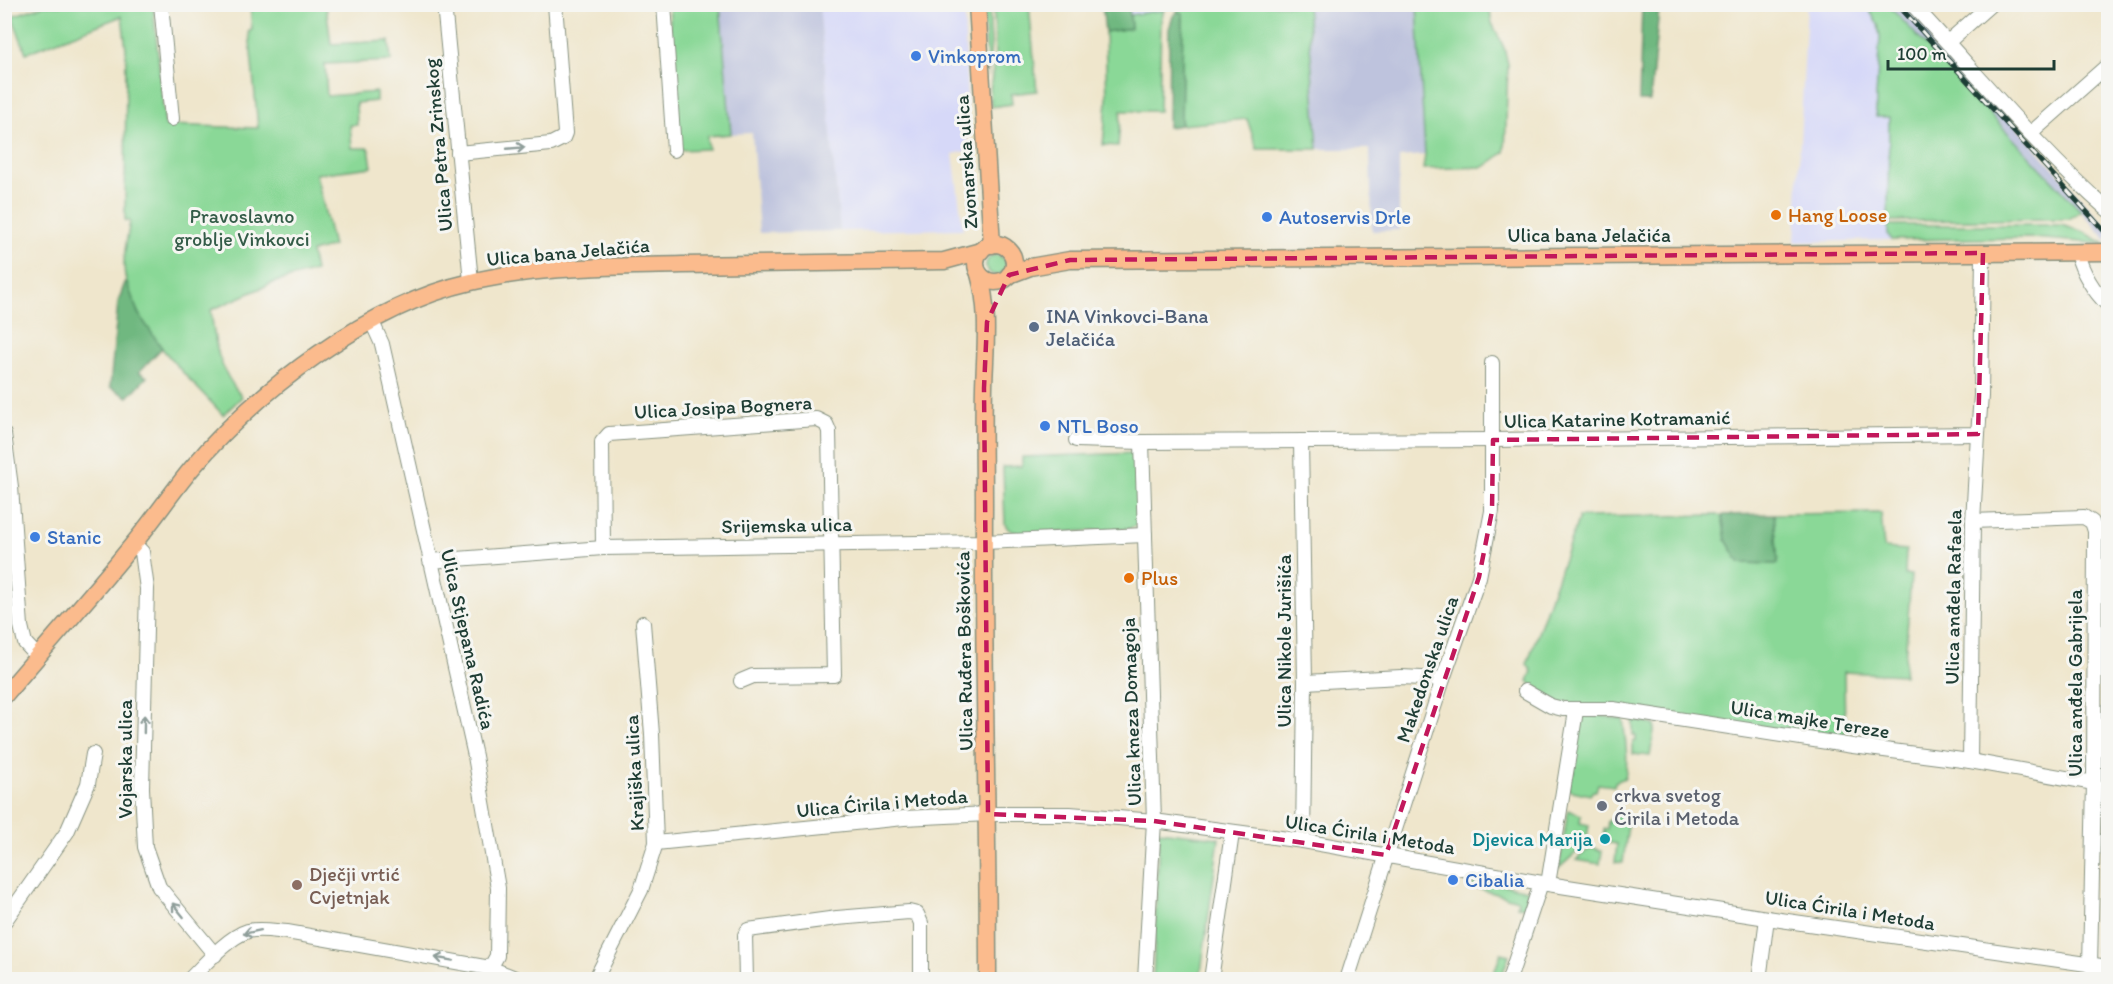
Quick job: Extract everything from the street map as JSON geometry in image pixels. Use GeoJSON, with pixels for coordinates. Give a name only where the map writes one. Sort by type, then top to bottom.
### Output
{"type":"FeatureCollection","features":[{"type":"Feature","properties":{"kind":"main road","name":"Zvonarska ulica"},"geometry":{"type":"LineString","coordinates":[[978,4],[987,248]]}},
{"type":"Feature","properties":{"kind":"main road","name":"Ulica bana Jelačića"},"geometry":{"type":"LineString","coordinates":[[4,696],[134,544],[192,467],[254,406],[333,343],[403,305],[471,281],[522,274],[612,267],[944,261],[999,245],[1020,255],[1070,260],[2109,252]]}},
{"type":"Feature","properties":{"kind":"main road"},"geometry":{"type":"LineString","coordinates":[[978,272],[976,262],[987,248]]}},
{"type":"Feature","properties":{"kind":"main road"},"geometry":{"type":"LineString","coordinates":[[1008,277],[1014,263],[1009,251]]}},
{"type":"Feature","properties":{"kind":"main road","name":"Ulica bana Jelačića"},"geometry":{"type":"LineString","coordinates":[[944,261],[978,272],[989,281],[1000,281],[1030,267],[1070,260]]}},
{"type":"Feature","properties":{"kind":"main road","name":"Ulica Ruđera Boškovića"},"geometry":{"type":"LineString","coordinates":[[978,272],[986,302],[987,322],[984,388],[984,542],[988,980]]}},
{"type":"Feature","properties":{"kind":"main road","name":"Ulica Ruđera Boškovića"},"geometry":{"type":"LineString","coordinates":[[987,322],[993,302],[1008,277]]}},
{"type":"Feature","properties":{"kind":"street"},"geometry":{"type":"LineString","coordinates":[[160,4],[172,119]]}},
{"type":"Feature","properties":{"kind":"street","name":"Ulica Petra Zrinskog"},"geometry":{"type":"LineString","coordinates":[[444,4],[471,281]]}},
{"type":"Feature","properties":{"kind":"street"},"geometry":{"type":"LineString","coordinates":[[458,153],[551,144],[563,138],[565,133],[555,4]]}},
{"type":"Feature","properties":{"kind":"street"},"geometry":{"type":"LineString","coordinates":[[664,4],[674,150]]}},
{"type":"Feature","properties":{"kind":"street"},"geometry":{"type":"LineString","coordinates":[[1912,4],[2030,134],[2074,179],[2109,210]]}},
{"type":"Feature","properties":{"kind":"street"},"geometry":{"type":"LineString","coordinates":[[1948,42],[1991,4]]}},
{"type":"Feature","properties":{"kind":"street"},"geometry":{"type":"LineString","coordinates":[[2030,134],[2109,65]]}},
{"type":"Feature","properties":{"kind":"street"},"geometry":{"type":"LineString","coordinates":[[1978,434],[1981,396],[1983,253]]}},
{"type":"Feature","properties":{"kind":"street"},"geometry":{"type":"LineString","coordinates":[[2077,253],[2084,272],[2109,305]]}},
{"type":"Feature","properties":{"kind":"street","name":"Ulica Stjepana Radića"},"geometry":{"type":"LineString","coordinates":[[372,322],[382,344],[475,756],[498,888],[497,956],[490,968]]}},
{"type":"Feature","properties":{"kind":"street","name":"Makedonska ulica"},"geometry":{"type":"LineString","coordinates":[[1347,980],[1443,679],[1479,577],[1492,511],[1491,363]]}},
{"type":"Feature","properties":{"kind":"street","name":"Ulica Josipa Bognera"},"geometry":{"type":"LineString","coordinates":[[603,548],[602,442],[609,434],[816,419],[826,424],[830,431],[834,675],[753,676],[741,681]]}},
{"type":"Feature","properties":{"kind":"street"},"geometry":{"type":"LineString","coordinates":[[4,434],[11,487],[10,553],[22,634],[25,643],[38,657]]}},
{"type":"Feature","properties":{"kind":"street","name":"Ulica Katarine Kotramanić"},"geometry":{"type":"LineString","coordinates":[[1076,441],[1493,440],[1978,434]]}},
{"type":"Feature","properties":{"kind":"street","name":"Ulica anđela Rafaela"},"geometry":{"type":"LineString","coordinates":[[1970,761],[1973,521],[1978,434]]}},
{"type":"Feature","properties":{"kind":"street","name":"Ulica Nikole Jurišića"},"geometry":{"type":"LineString","coordinates":[[1301,441],[1305,682],[1303,841]]}},
{"type":"Feature","properties":{"kind":"street","name":"Ulica kneza Domagoja"},"geometry":{"type":"LineString","coordinates":[[1142,442],[1154,821],[1145,980]]}},
{"type":"Feature","properties":{"kind":"street","name":"Ulica anđela Gabrijela"},"geometry":{"type":"LineString","coordinates":[[1973,521],[2084,517],[2092,522],[2095,531],[2094,783],[2090,966]]}},
{"type":"Feature","properties":{"kind":"street","name":"Srijemska ulica"},"geometry":{"type":"LineString","coordinates":[[430,561],[603,548],[984,542],[1145,535]]}},
{"type":"Feature","properties":{"kind":"street","name":"Vojarska ulica"},"geometry":{"type":"LineString","coordinates":[[134,544],[142,552],[147,589],[142,788],[145,847],[159,887],[215,955]]}},
{"type":"Feature","properties":{"kind":"street","name":"Krajiška ulica"},"geometry":{"type":"LineString","coordinates":[[595,980],[641,890],[656,843],[652,734],[644,623]]}},
{"type":"Feature","properties":{"kind":"street"},"geometry":{"type":"LineString","coordinates":[[1305,682],[1401,677],[1443,679]]}},
{"type":"Feature","properties":{"kind":"street","name":"Ulica majke Tereze"},"geometry":{"type":"LineString","coordinates":[[1525,691],[1551,706],[1576,711],[1613,709],[1853,746],[1970,761],[2094,783]]}},
{"type":"Feature","properties":{"kind":"street"},"geometry":{"type":"LineString","coordinates":[[1509,980],[1545,883],[1576,711]]}},
{"type":"Feature","properties":{"kind":"street"},"geometry":{"type":"LineString","coordinates":[[4,922],[67,832],[88,784],[93,754]]}},
{"type":"Feature","properties":{"kind":"street","name":"Ulica Ćirila i Metoda"},"geometry":{"type":"LineString","coordinates":[[656,843],[904,818],[988,814],[1070,814],[1154,821],[1303,841],[1545,883],[1767,918],[2109,967]]}},
{"type":"Feature","properties":{"kind":"street"},"geometry":{"type":"LineString","coordinates":[[1210,980],[1232,833]]}},
{"type":"Feature","properties":{"kind":"street"},"geometry":{"type":"LineString","coordinates":[[746,980],[745,934],[748,930],[837,918],[909,912],[917,914],[921,923],[921,980]]}},
{"type":"Feature","properties":{"kind":"street"},"geometry":{"type":"LineString","coordinates":[[1758,980],[1767,918]]}},
{"type":"Feature","properties":{"kind":"street"},"geometry":{"type":"LineString","coordinates":[[189,980],[215,955],[250,930],[287,932],[490,968],[520,980]]}},
{"type":"Feature","properties":{"kind":"highlighted area"},"geometry":{"type":"Polygon","coordinates":[[[1983,253],[1978,434],[1493,440],[1492,511],[1479,577],[1386,855],[1154,821],[988,814],[984,388],[987,322],[1009,275],[1070,260],[1983,253]]]}},
{"type":"Feature","properties":{"kind":"shaded area"},"geometry":{"type":"Polygon","coordinates":[[[720,5],[819,5],[840,231],[759,233],[752,133],[731,134],[720,5]]]}},
{"type":"Feature","properties":{"kind":"shaded area","name":"Vinkoprom"},"geometry":{"type":"Polygon","coordinates":[[[819,5],[964,5],[967,151],[953,154],[963,229],[840,231],[819,5]]]}},
{"type":"Feature","properties":{"kind":"shaded area"},"geometry":{"type":"Polygon","coordinates":[[[1129,5],[1170,5],[1164,10],[1130,15],[1129,5]]]}},
{"type":"Feature","properties":{"kind":"shaded area"},"geometry":{"type":"Polygon","coordinates":[[[1307,5],[1417,5],[1425,155],[1399,157],[1399,230],[1372,231],[1370,149],[1318,149],[1307,5]]]}},
{"type":"Feature","properties":{"kind":"shaded area"},"geometry":{"type":"Polygon","coordinates":[[[1807,5],[1866,5],[1878,24],[1880,37],[1876,116],[1889,116],[1888,225],[1892,240],[1795,242],[1807,5]]]}},
{"type":"Feature","properties":{"kind":"shaded area"},"geometry":{"type":"Polygon","coordinates":[[[1888,5],[1904,5],[1975,80],[2108,229],[2108,241],[1888,5]]]}},
{"type":"Feature","properties":{"kind":"green space"},"geometry":{"type":"Polygon","coordinates":[[[1180,4],[1307,5],[1318,149],[1257,149],[1247,119],[1181,125],[1183,13],[1177,12],[1180,4]]]}},
{"type":"Feature","properties":{"kind":"green space","name":"Pravoslavno groblje Vinkovci"},"geometry":{"type":"Polygon","coordinates":[[[45,5],[153,5],[165,125],[258,128],[249,31],[252,30],[250,5],[333,5],[326,6],[331,44],[389,41],[391,61],[325,64],[327,96],[376,92],[376,101],[356,103],[357,125],[350,125],[352,148],[369,148],[372,167],[316,174],[333,246],[311,252],[315,271],[275,282],[211,310],[219,356],[228,376],[242,397],[223,415],[180,370],[153,337],[142,320],[126,281],[124,259],[130,221],[125,221],[126,49],[122,16],[26,53],[12,16],[45,5]]]}},
{"type":"Feature","properties":{"kind":"green space"},"geometry":{"type":"Polygon","coordinates":[[[669,5],[720,5],[731,134],[707,136],[708,149],[678,150],[669,5]]]}},
{"type":"Feature","properties":{"kind":"green space"},"geometry":{"type":"Polygon","coordinates":[[[983,5],[989,5],[991,43],[988,76],[983,5]]]}},
{"type":"Feature","properties":{"kind":"green space"},"geometry":{"type":"Polygon","coordinates":[[[994,5],[1029,5],[1037,91],[1011,94],[1012,104],[991,107],[990,91],[995,55],[994,5]]]}},
{"type":"Feature","properties":{"kind":"green space"},"geometry":{"type":"Polygon","coordinates":[[[1102,5],[1129,5],[1131,28],[1105,32],[1102,5]]]}},
{"type":"Feature","properties":{"kind":"green space"},"geometry":{"type":"Polygon","coordinates":[[[1417,5],[1490,5],[1491,21],[1504,48],[1508,64],[1505,152],[1484,167],[1423,169],[1425,155],[1417,5]]]}},
{"type":"Feature","properties":{"kind":"green space"},"geometry":{"type":"Polygon","coordinates":[[[1642,5],[1658,5],[1659,9],[1650,101],[1639,101],[1642,5]]]}},
{"type":"Feature","properties":{"kind":"green space"},"geometry":{"type":"Polygon","coordinates":[[[1866,5],[1888,5],[2081,211],[2069,219],[1888,221],[1889,117],[1876,117],[1880,37],[1878,24],[1866,5]]]}},
{"type":"Feature","properties":{"kind":"green space"},"geometry":{"type":"Polygon","coordinates":[[[1164,10],[1161,20],[1159,111],[1121,111],[1118,146],[1103,145],[1107,101],[1105,32],[1131,28],[1130,15],[1164,10]]]}},
{"type":"Feature","properties":{"kind":"green space"},"geometry":{"type":"Polygon","coordinates":[[[1177,12],[1183,13],[1181,125],[1168,127],[1169,29],[1173,16],[1177,12]]]}},
{"type":"Feature","properties":{"kind":"green space"},"geometry":{"type":"Polygon","coordinates":[[[1888,225],[2061,225],[2084,232],[2105,244],[2033,238],[1892,240],[1888,235],[1888,225]]]}},
{"type":"Feature","properties":{"kind":"green space"},"geometry":{"type":"Polygon","coordinates":[[[996,255],[1003,258],[1006,265],[1003,272],[996,275],[989,272],[986,265],[989,258],[996,255]]]}},
{"type":"Feature","properties":{"kind":"green space"},"geometry":{"type":"Polygon","coordinates":[[[126,280],[138,313],[162,348],[139,372],[147,377],[128,397],[110,387],[118,302],[126,280]]]}},
{"type":"Feature","properties":{"kind":"green space"},"geometry":{"type":"Polygon","coordinates":[[[1137,453],[1139,518],[1135,526],[1129,529],[1018,534],[1008,529],[1005,524],[1003,467],[1022,466],[1022,457],[1137,453]]]}},
{"type":"Feature","properties":{"kind":"green space"},"geometry":{"type":"Polygon","coordinates":[[[1881,513],[1884,548],[1906,550],[1905,575],[1911,575],[1904,675],[1844,672],[1845,740],[1561,705],[1538,691],[1528,681],[1532,671],[1527,664],[1579,517],[1722,515],[1726,540],[1740,563],[1778,564],[1774,514],[1881,513]]]}},
{"type":"Feature","properties":{"kind":"green space"},"geometry":{"type":"Polygon","coordinates":[[[1774,514],[1778,564],[1740,563],[1726,540],[1722,515],[1774,514]]]}},
{"type":"Feature","properties":{"kind":"green space"},"geometry":{"type":"Polygon","coordinates":[[[1586,714],[1623,719],[1627,756],[1625,778],[1615,782],[1614,786],[1598,784],[1596,791],[1590,795],[1568,790],[1571,775],[1575,772],[1573,770],[1580,717],[1586,714]]]}},
{"type":"Feature","properties":{"kind":"green space"},"geometry":{"type":"Polygon","coordinates":[[[1633,720],[1655,725],[1650,756],[1633,754],[1633,742],[1636,741],[1636,736],[1633,735],[1633,720]]]}},
{"type":"Feature","properties":{"kind":"green space"},"geometry":{"type":"Polygon","coordinates":[[[1568,810],[1581,815],[1580,823],[1589,825],[1586,844],[1559,868],[1568,810]]]}},
{"type":"Feature","properties":{"kind":"green space"},"geometry":{"type":"Polygon","coordinates":[[[1615,815],[1629,817],[1623,863],[1615,862],[1617,844],[1603,842],[1604,829],[1607,829],[1608,821],[1615,815]]]}},
{"type":"Feature","properties":{"kind":"green space"},"geometry":{"type":"Polygon","coordinates":[[[1159,831],[1219,838],[1200,979],[1153,980],[1159,831]]]}},
{"type":"Feature","properties":{"kind":"green space"},"geometry":{"type":"Polygon","coordinates":[[[1591,847],[1602,851],[1600,864],[1576,860],[1591,847]]]}},
{"type":"Feature","properties":{"kind":"green space"},"geometry":{"type":"Polygon","coordinates":[[[1475,879],[1528,890],[1526,907],[1517,906],[1518,900],[1472,887],[1475,879]]]}},
{"type":"Feature","properties":{"kind":"green space"},"geometry":{"type":"Polygon","coordinates":[[[2098,927],[2108,927],[2108,958],[2097,951],[2098,927]]]}},
{"type":"Feature","properties":{"kind":"green space"},"geometry":{"type":"Polygon","coordinates":[[[1501,953],[1509,955],[1501,979],[1492,979],[1501,953]]]}},
{"type":"Feature","properties":{"kind":"railway"},"geometry":{"type":"LineString","coordinates":[[1897,4],[2108,235]]}},
{"type":"Feature","properties":{"kind":"place","name":"Vinkoprom"},"geometry":{"type":"Point","coordinates":[916,56]}},
{"type":"Feature","properties":{"kind":"place","name":"Hang Loose"},"geometry":{"type":"Point","coordinates":[1776,215]}},
{"type":"Feature","properties":{"kind":"place","name":"Autoservis Drle"},"geometry":{"type":"Point","coordinates":[1267,217]}},
{"type":"Feature","properties":{"kind":"place","name":"INA Vinkovci-Bana Jelačića"},"geometry":{"type":"Point","coordinates":[1034,327]}},
{"type":"Feature","properties":{"kind":"place","name":"NTL Boso"},"geometry":{"type":"Point","coordinates":[1045,426]}},
{"type":"Feature","properties":{"kind":"place","name":"Stanic"},"geometry":{"type":"Point","coordinates":[35,537]}},
{"type":"Feature","properties":{"kind":"place","name":"Plus"},"geometry":{"type":"Point","coordinates":[1129,578]}},
{"type":"Feature","properties":{"kind":"place","name":"crkva svetog Ćirila i Metoda"},"geometry":{"type":"Point","coordinates":[1602,806]}},
{"type":"Feature","properties":{"kind":"place","name":"Djevica Marija"},"geometry":{"type":"Point","coordinates":[1605,839]}},
{"type":"Feature","properties":{"kind":"place","name":"Cibalia"},"geometry":{"type":"Point","coordinates":[1453,880]}},
{"type":"Feature","properties":{"kind":"place","name":"Dječji vrtić Cvjetnjak"},"geometry":{"type":"Point","coordinates":[297,885]}}]}
